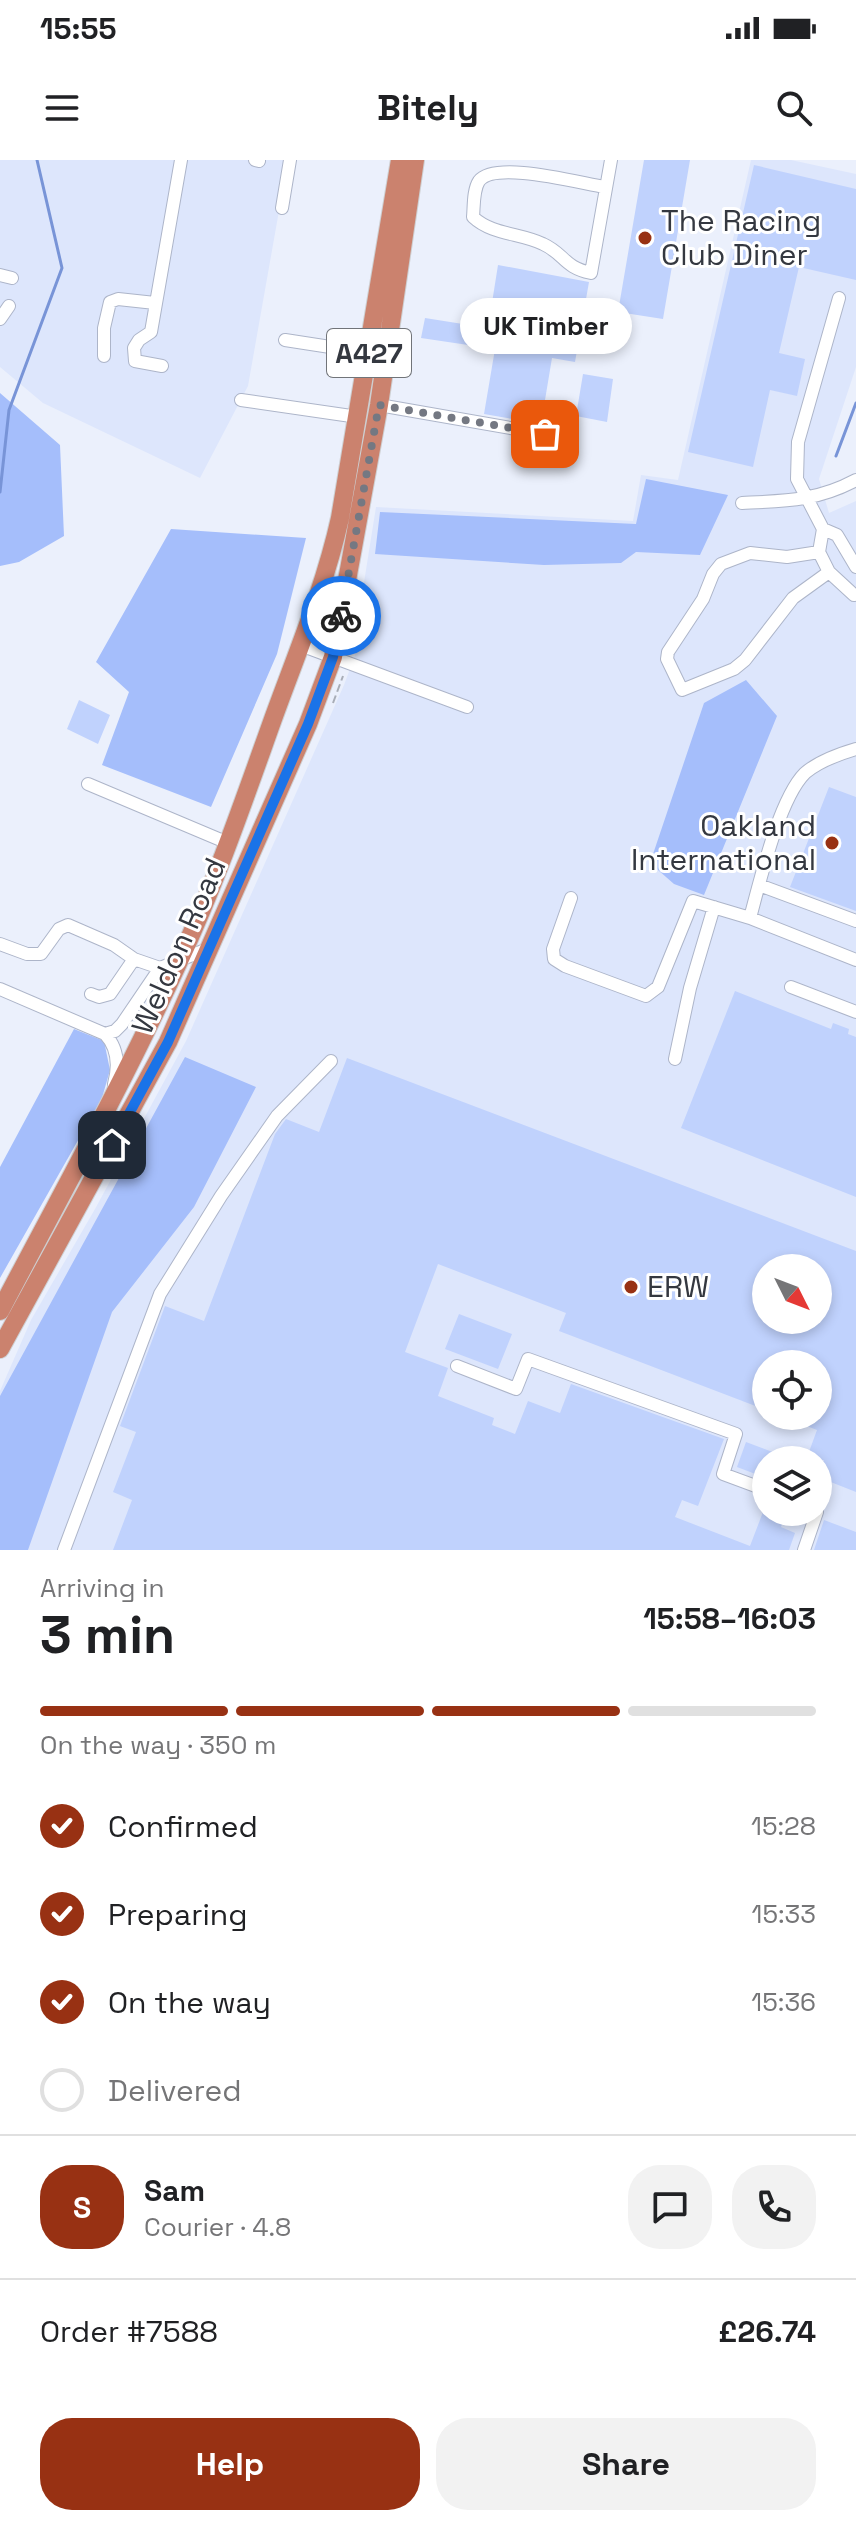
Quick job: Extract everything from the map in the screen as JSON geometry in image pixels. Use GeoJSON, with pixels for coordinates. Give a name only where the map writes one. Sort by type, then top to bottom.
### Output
{"type":"FeatureCollection","features":[{"type":"Feature","properties":{"kind":"highway","name":"A427"},"geometry":{"type":"LineString","coordinates":[[350,518],[358,417],[400,160]]}},
{"type":"Feature","properties":{"kind":"highway","name":"A427"},"geometry":{"type":"LineString","coordinates":[[350,518],[379,405],[415,160]]}},
{"type":"Feature","properties":{"kind":"highway","name":"Weldon Road"},"geometry":{"type":"LineString","coordinates":[[0,1311],[103,1118],[181,958],[228,843],[335,543],[350,518]]}},
{"type":"Feature","properties":{"kind":"highway","name":"Weldon Road"},"geometry":{"type":"LineString","coordinates":[[0,1349],[168,1042],[308,724],[333,657],[355,544],[350,518]]}},
{"type":"Feature","properties":{"kind":"street"},"geometry":{"type":"LineString","coordinates":[[162,366],[135,361],[134,348],[151,332],[181,160]]}},
{"type":"Feature","properties":{"kind":"street"},"geometry":{"type":"LineString","coordinates":[[282,208],[290,160]]}},
{"type":"Feature","properties":{"kind":"street"},"geometry":{"type":"LineString","coordinates":[[605,187],[510,169],[487,172],[477,183],[473,217],[482,225],[545,245],[574,269],[591,273],[611,160]]}},
{"type":"Feature","properties":{"kind":"street"},"geometry":{"type":"LineString","coordinates":[[839,298],[798,442],[797,479],[823,529],[819,552],[829,572],[854,595]]}},
{"type":"Feature","properties":{"kind":"street"},"geometry":{"type":"LineString","coordinates":[[104,356],[104,328],[110,302],[118,299],[155,303]]}},
{"type":"Feature","properties":{"kind":"street"},"geometry":{"type":"LineString","coordinates":[[0,319],[9,306]]}},
{"type":"Feature","properties":{"kind":"street"},"geometry":{"type":"LineString","coordinates":[[285,340],[369,353]]}},
{"type":"Feature","properties":{"kind":"street"},"geometry":{"type":"LineString","coordinates":[[241,400],[358,417]]}},
{"type":"Feature","properties":{"kind":"street"},"geometry":{"type":"LineString","coordinates":[[379,405],[545,434],[556,432],[559,412]]}},
{"type":"Feature","properties":{"kind":"street"},"geometry":{"type":"LineString","coordinates":[[742,503],[808,498],[832,493],[855,482]]}},
{"type":"Feature","properties":{"kind":"street"},"geometry":{"type":"LineString","coordinates":[[823,529],[837,535],[856,567]]}},
{"type":"Feature","properties":{"kind":"street"},"geometry":{"type":"LineString","coordinates":[[819,552],[787,557],[750,553],[721,564],[713,574],[703,599],[668,652],[667,659],[682,690],[734,669],[745,660],[793,598],[829,572]]}},
{"type":"Feature","properties":{"kind":"street"},"geometry":{"type":"LineString","coordinates":[[300,645],[467,707]]}},
{"type":"Feature","properties":{"kind":"street"},"geometry":{"type":"LineString","coordinates":[[750,918],[778,822],[799,781],[816,765],[856,749]]}},
{"type":"Feature","properties":{"kind":"street"},"geometry":{"type":"LineString","coordinates":[[88,784],[228,843]]}},
{"type":"Feature","properties":{"kind":"street"},"geometry":{"type":"LineString","coordinates":[[759,885],[856,921]]}},
{"type":"Feature","properties":{"kind":"street"},"geometry":{"type":"LineString","coordinates":[[571,898],[553,949],[554,959],[646,996],[658,987],[693,901],[750,918],[856,960]]}},
{"type":"Feature","properties":{"kind":"street"},"geometry":{"type":"LineString","coordinates":[[675,1059],[690,988],[714,907]]}},
{"type":"Feature","properties":{"kind":"street"},"geometry":{"type":"LineString","coordinates":[[0,944],[27,954],[41,954],[59,929],[68,925],[114,945],[134,959],[160,968]]}},
{"type":"Feature","properties":{"kind":"street"},"geometry":{"type":"LineString","coordinates":[[105,1034],[115,1031],[122,1024],[160,968],[210,948]]}},
{"type":"Feature","properties":{"kind":"street"},"geometry":{"type":"LineString","coordinates":[[91,994],[99,997],[110,994],[134,959]]}},
{"type":"Feature","properties":{"kind":"street"},"geometry":{"type":"LineString","coordinates":[[791,987],[856,1012]]}},
{"type":"Feature","properties":{"kind":"street"},"geometry":{"type":"LineString","coordinates":[[0,989],[105,1034],[113,1042],[118,1063],[103,1118]]}},
{"type":"Feature","properties":{"kind":"street"},"geometry":{"type":"LineString","coordinates":[[64,1550],[160,1294],[221,1196],[277,1116],[331,1061]]}},
{"type":"Feature","properties":{"kind":"street"},"geometry":{"type":"LineString","coordinates":[[457,1366],[516,1389],[528,1359],[736,1434],[723,1474],[752,1485]]}},
{"type":"Feature","properties":{"kind":"street"},"geometry":{"type":"LineString","coordinates":[[804,1550],[812,1526]]}},
{"type":"Feature","properties":{"kind":"shaded area"},"geometry":{"type":"Polygon","coordinates":[[[0,160],[288,160],[248,386],[200,478],[43,403],[0,367],[0,160]]]}},
{"type":"Feature","properties":{"kind":"shaded area"},"geometry":{"type":"Polygon","coordinates":[[[751,160],[791,160],[856,174],[856,367],[819,479],[829,513],[856,501],[856,1550],[0,1550],[0,1391],[31,1320],[186,1041],[344,685],[357,650],[355,639],[376,507],[633,521],[641,475],[678,480],[751,160]]]}},
{"type":"Feature","properties":{"kind":"shaded area"},"geometry":{"type":"Polygon","coordinates":[[[0,393],[60,445],[64,536],[19,562],[0,566],[0,393]]]}},
{"type":"Feature","properties":{"kind":"shaded area"},"geometry":{"type":"Polygon","coordinates":[[[646,479],[728,495],[700,555],[636,552],[621,563],[544,565],[375,554],[380,512],[636,524],[646,479]]]}},
{"type":"Feature","properties":{"kind":"shaded area"},"geometry":{"type":"Polygon","coordinates":[[[171,529],[306,538],[277,654],[211,807],[102,765],[129,692],[96,662],[171,529]]]}},
{"type":"Feature","properties":{"kind":"shaded area"},"geometry":{"type":"Polygon","coordinates":[[[746,680],[777,716],[704,895],[674,884],[650,863],[704,703],[746,680]]]}},
{"type":"Feature","properties":{"kind":"shaded area"},"geometry":{"type":"Polygon","coordinates":[[[74,1029],[104,1041],[110,1070],[102,1098],[0,1278],[0,1167],[74,1029]]]}},
{"type":"Feature","properties":{"kind":"shaded area"},"geometry":{"type":"Polygon","coordinates":[[[185,1057],[256,1087],[194,1207],[112,1312],[28,1550],[0,1550],[0,1396],[185,1057]]]}},
{"type":"Feature","properties":{"kind":"building"},"geometry":{"type":"Polygon","coordinates":[[[644,160],[690,160],[663,319],[618,312],[644,160]]]}},
{"type":"Feature","properties":{"kind":"building"},"geometry":{"type":"Polygon","coordinates":[[[754,165],[856,189],[856,280],[799,267],[779,353],[805,359],[797,396],[770,390],[753,467],[688,452],[754,165]]]}},
{"type":"Feature","properties":{"kind":"building"},"geometry":{"type":"Polygon","coordinates":[[[498,265],[589,282],[575,362],[552,358],[541,424],[484,414],[495,349],[421,338],[425,318],[488,328],[498,265]]]}},
{"type":"Feature","properties":{"kind":"building"},"geometry":{"type":"Polygon","coordinates":[[[583,374],[613,379],[607,422],[576,416],[583,374]]]}},
{"type":"Feature","properties":{"kind":"building"},"geometry":{"type":"Polygon","coordinates":[[[79,700],[110,715],[98,744],[67,729],[79,700]]]}},
{"type":"Feature","properties":{"kind":"building","name":"Oakland International"},"geometry":{"type":"Polygon","coordinates":[[[829,787],[856,797],[856,911],[790,887],[829,787]]]}},
{"type":"Feature","properties":{"kind":"building"},"geometry":{"type":"Polygon","coordinates":[[[735,991],[831,1029],[833,1023],[849,1029],[848,1034],[856,1037],[856,1197],[681,1128],[735,991]]]}},
{"type":"Feature","properties":{"kind":"building","name":"ERW"},"geometry":{"type":"Polygon","coordinates":[[[347,1058],[856,1251],[856,1492],[832,1483],[832,1446],[811,1446],[817,1430],[832,1430],[832,1350],[752,1350],[752,1405],[559,1331],[566,1313],[438,1264],[405,1352],[448,1368],[438,1396],[494,1418],[492,1425],[515,1434],[528,1401],[560,1413],[571,1384],[724,1439],[698,1506],[682,1500],[675,1517],[750,1546],[758,1526],[781,1526],[795,1533],[789,1550],[113,1550],[132,1500],[113,1492],[136,1432],[120,1426],[165,1306],[204,1321],[275,1134],[286,1119],[319,1132],[347,1058]]]}},
{"type":"Feature","properties":{"kind":"building"},"geometry":{"type":"Polygon","coordinates":[[[459,1314],[512,1334],[498,1369],[445,1349],[459,1314]]]}},
{"type":"Feature","properties":{"kind":"building"},"geometry":{"type":"Polygon","coordinates":[[[746,1442],[757,1446],[752,1446],[752,1473],[737,1467],[746,1442]]]}},
{"type":"Feature","properties":{"kind":"building"},"geometry":{"type":"Polygon","coordinates":[[[832,1523],[856,1532],[856,1550],[814,1550],[822,1526],[832,1526],[832,1523]]]}},
{"type":"Feature","properties":{"kind":"waterway"},"geometry":{"type":"LineString","coordinates":[[0,492],[9,410],[62,268],[37,160]]}},
{"type":"Feature","properties":{"kind":"waterway"},"geometry":{"type":"LineString","coordinates":[[836,456],[856,403]]}},
{"type":"Feature","properties":{"kind":"way so far"},"geometry":{"type":"LineString","coordinates":[[341,616],[379,405],[545,434]]}},
{"type":"Feature","properties":{"kind":"place","name":"The Racing Club Diner"},"geometry":{"type":"Point","coordinates":[645,238]}},
{"type":"Feature","properties":{"kind":"place","name":"UK Timber"},"geometry":{"type":"Point","coordinates":[545,434]}},
{"type":"Feature","properties":{"kind":"place","name":"Oakland International"},"geometry":{"type":"Point","coordinates":[832,843]}},
{"type":"Feature","properties":{"kind":"place","name":"ERW"},"geometry":{"type":"Point","coordinates":[631,1287]}},
{"type":"Feature","properties":{"kind":"route"},"geometry":{"type":"LineString","coordinates":[[112,1145],[168,1042],[308,724],[333,657],[341,616]]}}]}
